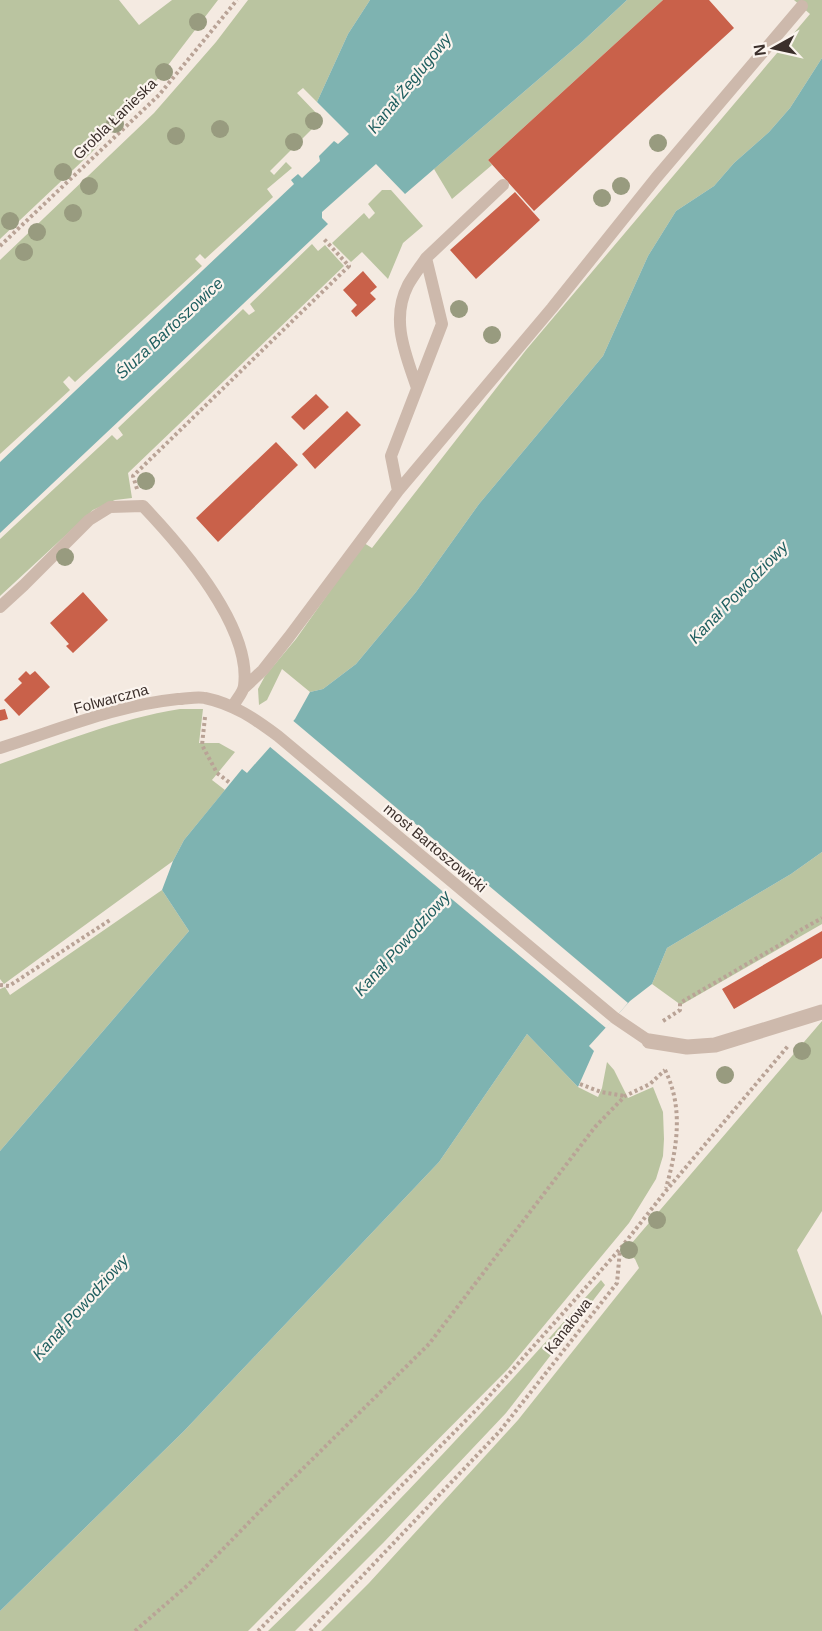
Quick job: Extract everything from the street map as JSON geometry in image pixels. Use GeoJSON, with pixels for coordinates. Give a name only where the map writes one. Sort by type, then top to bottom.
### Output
{"type":"FeatureCollection","features":[{"type":"Feature","properties":{"kind":"street"},"geometry":{"type":"LineString","coordinates":[[649,1041],[687,1047],[715,1045],[817,1013]]}},
{"type":"Feature","properties":{"kind":"lane"},"geometry":{"type":"LineString","coordinates":[[233,706],[244,688],[263,670],[398,491],[552,308],[656,178],[802,6]]}},
{"type":"Feature","properties":{"kind":"lane"},"geometry":{"type":"LineString","coordinates":[[417,388],[400,339],[400,314],[407,287],[426,258],[503,185]]}},
{"type":"Feature","properties":{"kind":"lane"},"geometry":{"type":"LineString","coordinates":[[398,491],[391,456],[442,324],[426,258]]}},
{"type":"Feature","properties":{"kind":"lane"},"geometry":{"type":"LineString","coordinates":[[0,607],[89,520],[110,507],[142,506],[176,541],[210,587],[232,628],[243,660],[244,688]]}},
{"type":"Feature","properties":{"kind":"lane","name":"Folwarczna"},"geometry":{"type":"LineString","coordinates":[[0,748],[120,710],[165,700],[203,697],[233,706]]}},
{"type":"Feature","properties":{"kind":"lane","name":"most Bartoszowicki"},"geometry":{"type":"LineString","coordinates":[[233,706],[278,736],[615,1018],[649,1041]]}},
{"type":"Feature","properties":{"kind":"path","name":"Grobla Łanieska"},"geometry":{"type":"LineString","coordinates":[[0,246],[159,95],[237,0]]}},
{"type":"Feature","properties":{"kind":"path"},"geometry":{"type":"LineString","coordinates":[[142,506],[133,476],[349,266],[323,238]]}},
{"type":"Feature","properties":{"kind":"path"},"geometry":{"type":"LineString","coordinates":[[206,710],[202,745],[217,773],[230,783]]}},
{"type":"Feature","properties":{"kind":"path"},"geometry":{"type":"LineString","coordinates":[[680,1003],[822,918]]}},
{"type":"Feature","properties":{"kind":"path"},"geometry":{"type":"LineString","coordinates":[[0,985],[9,986],[110,920]]}},
{"type":"Feature","properties":{"kind":"path"},"geometry":{"type":"LineString","coordinates":[[258,1631],[483,1403],[621,1249],[665,1192],[817,1013]]}},
{"type":"Feature","properties":{"kind":"path"},"geometry":{"type":"LineString","coordinates":[[649,1041],[673,1086],[678,1116],[675,1156],[665,1192]]}},
{"type":"Feature","properties":{"kind":"path"},"geometry":{"type":"LineString","coordinates":[[135,1631],[189,1584],[429,1344],[595,1127],[626,1096],[650,1084],[665,1071]]}},
{"type":"Feature","properties":{"kind":"path"},"geometry":{"type":"LineString","coordinates":[[580,1084],[601,1092],[626,1096]]}},
{"type":"Feature","properties":{"kind":"path","name":"Kanałowa"},"geometry":{"type":"LineString","coordinates":[[310,1631],[500,1431],[617,1283],[621,1249]]}},
{"type":"Feature","properties":{"kind":"green space"},"geometry":{"type":"Polygon","coordinates":[[[0,0],[119,0],[139,25],[172,0],[218,0],[139,103],[92,152],[0,239],[0,0]]]}},
{"type":"Feature","properties":{"kind":"green space"},"geometry":{"type":"Polygon","coordinates":[[[248,0],[370,0],[348,34],[317,102],[303,88],[297,93],[319,116],[317,124],[270,171],[274,175],[286,162],[292,168],[267,189],[273,197],[205,259],[200,254],[195,259],[202,266],[75,382],[69,376],[63,382],[70,390],[0,454],[0,260],[154,113],[216,42],[248,0]]]}},
{"type":"Feature","properties":{"kind":"green space"},"geometry":{"type":"Polygon","coordinates":[[[627,0],[663,0],[488,160],[492,165],[452,199],[434,169],[582,42],[627,0]]]}},
{"type":"Feature","properties":{"kind":"green space"},"geometry":{"type":"Polygon","coordinates":[[[794,0],[822,0],[822,58],[790,108],[769,132],[734,163],[714,186],[676,211],[648,256],[603,356],[479,504],[416,592],[356,664],[323,689],[310,692],[282,669],[267,700],[259,705],[258,689],[265,676],[296,639],[364,543],[372,548],[526,350],[810,14],[794,0]]]}},
{"type":"Feature","properties":{"kind":"green space"},"geometry":{"type":"Polygon","coordinates":[[[382,190],[391,190],[423,226],[403,243],[388,279],[362,252],[351,262],[332,243],[364,213],[369,219],[375,213],[368,204],[382,190]]]}},
{"type":"Feature","properties":{"kind":"green space"},"geometry":{"type":"Polygon","coordinates":[[[312,244],[318,251],[325,245],[344,266],[128,473],[132,498],[115,500],[93,510],[0,596],[0,539],[112,435],[117,440],[123,435],[118,428],[243,309],[249,315],[255,311],[250,304],[312,244]]]}},
{"type":"Feature","properties":{"kind":"green space"},"geometry":{"type":"Polygon","coordinates":[[[180,709],[203,709],[199,743],[219,743],[235,752],[212,780],[225,790],[184,840],[173,861],[4,984],[0,979],[0,764],[111,725],[180,709]]]}},
{"type":"Feature","properties":{"kind":"green space"},"geometry":{"type":"Polygon","coordinates":[[[822,852],[822,924],[681,1005],[652,984],[667,948],[791,874],[822,852]]]}},
{"type":"Feature","properties":{"kind":"green space"},"geometry":{"type":"Polygon","coordinates":[[[162,890],[189,931],[0,1151],[0,989],[5,987],[10,995],[162,890]]]}},
{"type":"Feature","properties":{"kind":"green space"},"geometry":{"type":"Polygon","coordinates":[[[822,1021],[822,1211],[797,1250],[822,1316],[822,1631],[321,1631],[369,1583],[518,1420],[639,1268],[635,1259],[625,1251],[822,1021]]]}},
{"type":"Feature","properties":{"kind":"green space"},"geometry":{"type":"Polygon","coordinates":[[[527,1034],[578,1087],[598,1097],[607,1062],[614,1070],[628,1098],[653,1087],[663,1112],[664,1139],[663,1156],[656,1179],[629,1223],[508,1369],[248,1631],[0,1631],[0,1611],[184,1431],[439,1162],[527,1034]]]}},
{"type":"Feature","properties":{"kind":"green space"},"geometry":{"type":"Polygon","coordinates":[[[601,1280],[605,1285],[506,1413],[384,1542],[295,1631],[268,1631],[438,1459],[601,1280]]]}},
{"type":"Feature","properties":{"kind":"water"},"geometry":{"type":"Polygon","coordinates":[[[370,0],[627,0],[582,42],[405,194],[376,164],[322,212],[322,218],[328,224],[0,533],[0,462],[294,184],[291,180],[298,174],[302,178],[320,161],[319,156],[334,141],[338,144],[349,134],[317,102],[348,34],[370,0]]]}},
{"type":"Feature","properties":{"kind":"water","name":"Kanał Powodziowy"},"geometry":{"type":"Polygon","coordinates":[[[822,58],[822,852],[791,874],[667,948],[652,984],[630,1001],[589,1046],[594,1051],[578,1087],[527,1034],[439,1162],[184,1431],[0,1611],[0,1151],[189,931],[162,890],[184,840],[242,769],[247,773],[295,719],[310,692],[323,689],[356,664],[416,592],[479,504],[603,356],[648,256],[676,211],[714,186],[734,163],[769,132],[790,108],[822,58]]]}},
{"type":"Feature","properties":{"kind":"pier"},"geometry":{"type":"Polygon","coordinates":[[[291,719],[628,1003],[606,1028],[269,746],[291,719]]]}},
{"type":"Feature","properties":{"kind":"building"},"geometry":{"type":"Polygon","coordinates":[[[663,0],[709,0],[734,28],[534,211],[488,160],[663,0]]]}},
{"type":"Feature","properties":{"kind":"building"},"geometry":{"type":"Polygon","coordinates":[[[515,192],[540,220],[476,279],[450,250],[515,192]]]}},
{"type":"Feature","properties":{"kind":"building"},"geometry":{"type":"Polygon","coordinates":[[[363,271],[377,287],[370,293],[376,299],[356,317],[351,311],[357,305],[343,290],[363,271]]]}},
{"type":"Feature","properties":{"kind":"building"},"geometry":{"type":"Polygon","coordinates":[[[316,394],[329,407],[304,430],[291,417],[316,394]]]}},
{"type":"Feature","properties":{"kind":"building"},"geometry":{"type":"Polygon","coordinates":[[[347,411],[361,425],[315,469],[302,454],[347,411]]]}},
{"type":"Feature","properties":{"kind":"building"},"geometry":{"type":"Polygon","coordinates":[[[276,442],[298,465],[218,542],[196,518],[276,442]]]}},
{"type":"Feature","properties":{"kind":"building"},"geometry":{"type":"Polygon","coordinates":[[[83,592],[108,620],[73,653],[66,646],[69,644],[50,623],[83,592]]]}},
{"type":"Feature","properties":{"kind":"building"},"geometry":{"type":"Polygon","coordinates":[[[26,671],[30,675],[35,671],[50,687],[19,716],[4,700],[22,683],[18,679],[26,671]]]}},
{"type":"Feature","properties":{"kind":"building"},"geometry":{"type":"Polygon","coordinates":[[[5,709],[8,719],[0,721],[0,710],[5,709]]]}},
{"type":"Feature","properties":{"kind":"building"},"geometry":{"type":"Polygon","coordinates":[[[822,931],[822,958],[734,1009],[722,989],[822,931]]]}},
{"type":"Feature","properties":{"kind":"water label","name":"Kanał Żeglugowy"},"geometry":{"type":"Point","coordinates":[409,83]}},
{"type":"Feature","properties":{"kind":"water label","name":"Śluza Bartoszowice"},"geometry":{"type":"Point","coordinates":[169,328]}}]}
